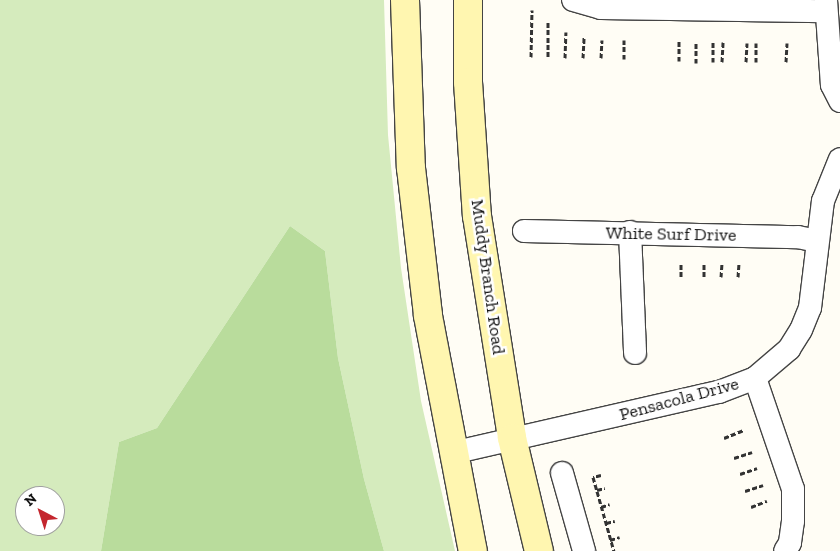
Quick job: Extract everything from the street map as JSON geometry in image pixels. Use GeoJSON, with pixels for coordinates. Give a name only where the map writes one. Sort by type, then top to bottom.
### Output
{"type":"FeatureCollection","features":[{"type":"Feature","properties":{"kind":"main road"},"geometry":{"type":"LineString","coordinates":[[406,0],[411,168],[428,316],[452,453],[473,551]]}},
{"type":"Feature","properties":{"kind":"main road","name":"Muddy Branch Road"},"geometry":{"type":"LineString","coordinates":[[468,0],[468,82],[477,216],[512,438],[539,551]]}},
{"type":"Feature","properties":{"kind":"street"},"geometry":{"type":"LineString","coordinates":[[573,0],[601,8],[826,6],[832,86],[840,101]]}},
{"type":"Feature","properties":{"kind":"street","name":"Pensacola Drive"},"geometry":{"type":"LineString","coordinates":[[452,453],[719,392],[755,378],[789,349],[801,330],[810,308],[823,202],[840,159]]}},
{"type":"Feature","properties":{"kind":"street","name":"White Surf Drive"},"geometry":{"type":"LineString","coordinates":[[524,231],[798,237],[817,241]]}},
{"type":"Feature","properties":{"kind":"street"},"geometry":{"type":"LineString","coordinates":[[630,232],[635,353]]}},
{"type":"Feature","properties":{"kind":"street"},"geometry":{"type":"LineString","coordinates":[[755,378],[793,489],[794,521],[790,543],[785,551]]}},
{"type":"Feature","properties":{"kind":"street"},"geometry":{"type":"LineString","coordinates":[[562,473],[584,551]]}},
{"type":"Feature","properties":{"kind":"path"},"geometry":{"type":"LineString","coordinates":[[531,57],[532,10]]}},
{"type":"Feature","properties":{"kind":"path"},"geometry":{"type":"LineString","coordinates":[[548,22],[548,57]]}},
{"type":"Feature","properties":{"kind":"path"},"geometry":{"type":"LineString","coordinates":[[565,58],[566,32]]}},
{"type":"Feature","properties":{"kind":"path"},"geometry":{"type":"LineString","coordinates":[[583,58],[584,37]]}},
{"type":"Feature","properties":{"kind":"path"},"geometry":{"type":"LineString","coordinates":[[601,58],[602,40]]}},
{"type":"Feature","properties":{"kind":"path"},"geometry":{"type":"LineString","coordinates":[[624,40],[624,59]]}},
{"type":"Feature","properties":{"kind":"path"},"geometry":{"type":"LineString","coordinates":[[679,41],[679,61]]}},
{"type":"Feature","properties":{"kind":"path"},"geometry":{"type":"LineString","coordinates":[[696,41],[696,63]]}},
{"type":"Feature","properties":{"kind":"path"},"geometry":{"type":"LineString","coordinates":[[713,42],[713,62]]}},
{"type":"Feature","properties":{"kind":"path"},"geometry":{"type":"LineString","coordinates":[[722,62],[723,42]]}},
{"type":"Feature","properties":{"kind":"path"},"geometry":{"type":"LineString","coordinates":[[746,62],[747,43]]}},
{"type":"Feature","properties":{"kind":"path"},"geometry":{"type":"LineString","coordinates":[[756,43],[756,62]]}},
{"type":"Feature","properties":{"kind":"path"},"geometry":{"type":"LineString","coordinates":[[786,62],[787,43]]}},
{"type":"Feature","properties":{"kind":"path"},"geometry":{"type":"LineString","coordinates":[[681,263],[681,277]]}},
{"type":"Feature","properties":{"kind":"path"},"geometry":{"type":"LineString","coordinates":[[704,263],[704,277]]}},
{"type":"Feature","properties":{"kind":"path"},"geometry":{"type":"LineString","coordinates":[[722,264],[722,277]]}},
{"type":"Feature","properties":{"kind":"path"},"geometry":{"type":"LineString","coordinates":[[738,277],[739,264]]}},
{"type":"Feature","properties":{"kind":"path"},"geometry":{"type":"LineString","coordinates":[[724,438],[744,430]]}},
{"type":"Feature","properties":{"kind":"path"},"geometry":{"type":"LineString","coordinates":[[734,458],[752,452]]}},
{"type":"Feature","properties":{"kind":"path"},"geometry":{"type":"LineString","coordinates":[[740,474],[757,468]]}},
{"type":"Feature","properties":{"kind":"path"},"geometry":{"type":"LineString","coordinates":[[601,475],[593,477],[614,551]]}},
{"type":"Feature","properties":{"kind":"path"},"geometry":{"type":"LineString","coordinates":[[745,491],[763,485]]}},
{"type":"Feature","properties":{"kind":"path"},"geometry":{"type":"LineString","coordinates":[[597,490],[605,488]]}},
{"type":"Feature","properties":{"kind":"path"},"geometry":{"type":"LineString","coordinates":[[751,507],[767,502]]}},
{"type":"Feature","properties":{"kind":"path"},"geometry":{"type":"LineString","coordinates":[[601,506],[610,504]]}},
{"type":"Feature","properties":{"kind":"path"},"geometry":{"type":"LineString","coordinates":[[606,523],[615,521]]}},
{"type":"Feature","properties":{"kind":"path"},"geometry":{"type":"LineString","coordinates":[[610,540],[620,537]]}},
{"type":"Feature","properties":{"kind":"green space"},"geometry":{"type":"Polygon","coordinates":[[[0,0],[384,0],[388,135],[401,268],[421,401],[455,551],[384,551],[364,479],[338,358],[325,251],[290,226],[157,428],[119,442],[101,551],[0,551],[0,0]]]}},
{"type":"Feature","properties":{"kind":"green space"},"geometry":{"type":"Polygon","coordinates":[[[290,226],[325,251],[338,358],[364,479],[384,551],[101,551],[119,442],[157,428],[290,226]]]}}]}
